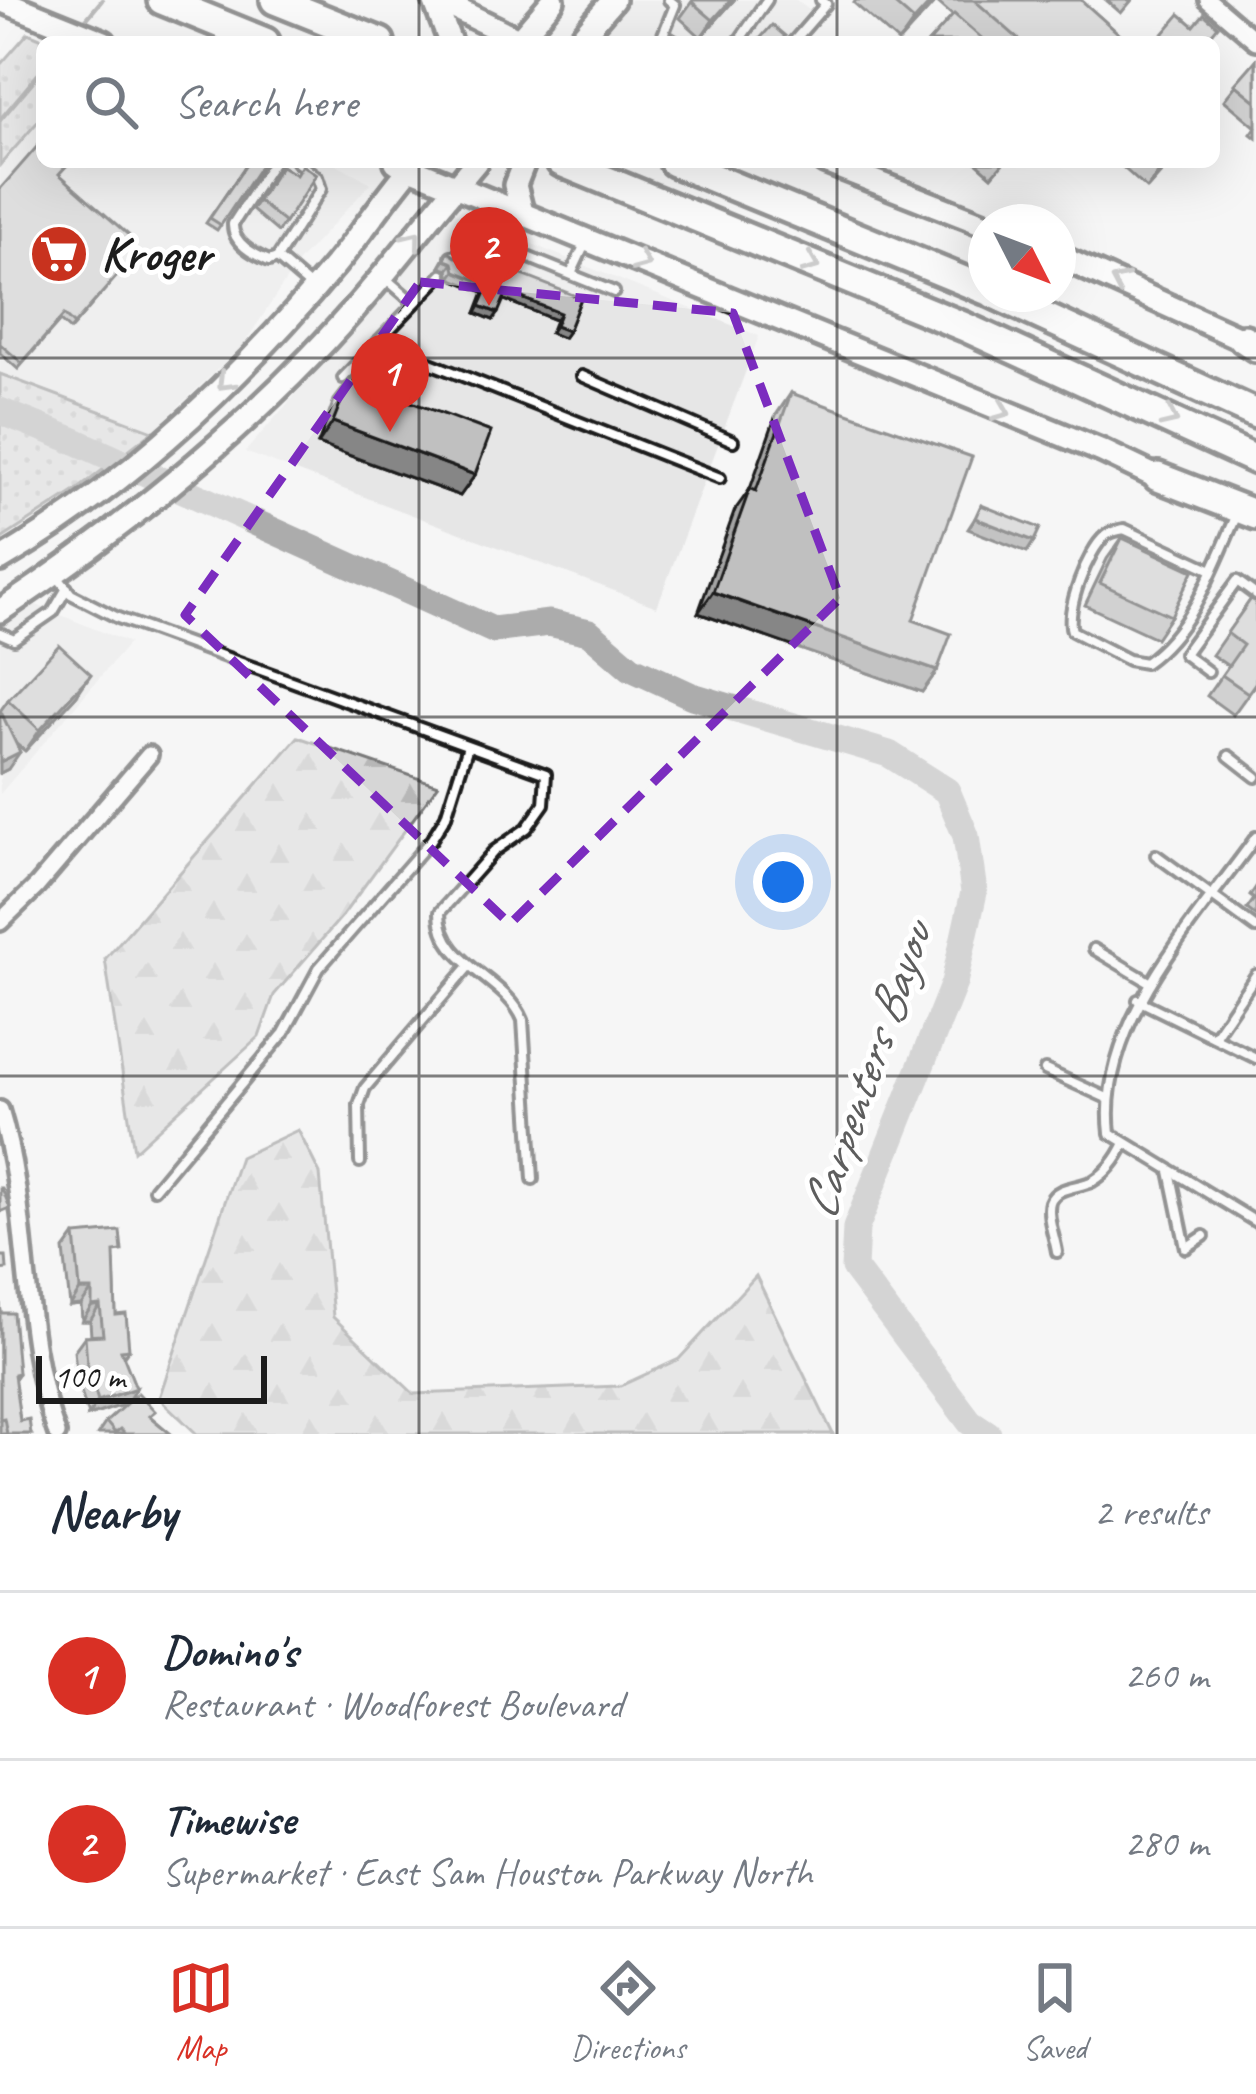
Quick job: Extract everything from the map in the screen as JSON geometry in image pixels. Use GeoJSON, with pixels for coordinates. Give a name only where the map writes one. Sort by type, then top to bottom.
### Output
{"type":"FeatureCollection","features":[{"type":"Feature","properties":{"kind":"highway"},"geometry":{"type":"LineString","coordinates":[[275,0],[365,36]]}},
{"type":"Feature","properties":{"kind":"highway"},"geometry":{"type":"LineString","coordinates":[[173,4],[250,36]]}},
{"type":"Feature","properties":{"kind":"highway"},"geometry":{"type":"LineString","coordinates":[[576,168],[965,327],[1256,460]]}},
{"type":"Feature","properties":{"kind":"highway"},"geometry":{"type":"LineString","coordinates":[[689,168],[968,283]]}},
{"type":"Feature","properties":{"kind":"highway"},"geometry":{"type":"LineString","coordinates":[[1034,312],[1256,414]]}},
{"type":"Feature","properties":{"kind":"highway"},"geometry":{"type":"LineString","coordinates":[[1158,477],[1245,517]]}},
{"type":"Feature","properties":{"kind":"main road"},"geometry":{"type":"LineString","coordinates":[[0,0],[89,36]]}},
{"type":"Feature","properties":{"kind":"main road"},"geometry":{"type":"LineString","coordinates":[[436,0],[510,36]]}},
{"type":"Feature","properties":{"kind":"main road"},"geometry":{"type":"LineString","coordinates":[[436,0],[448,36]]}},
{"type":"Feature","properties":{"kind":"main road"},"geometry":{"type":"LineString","coordinates":[[583,36],[613,0]]}},
{"type":"Feature","properties":{"kind":"main road"},"geometry":{"type":"LineString","coordinates":[[524,36],[551,1]]}},
{"type":"Feature","properties":{"kind":"main road"},"geometry":{"type":"LineString","coordinates":[[0,560],[93,499],[166,440],[314,289],[404,168]]}},
{"type":"Feature","properties":{"kind":"main road"},"geometry":{"type":"LineString","coordinates":[[415,168],[1158,477]]}},
{"type":"Feature","properties":{"kind":"main road"},"geometry":{"type":"LineString","coordinates":[[0,611],[61,581],[313,355],[471,168]]}},
{"type":"Feature","properties":{"kind":"main road"},"geometry":{"type":"LineString","coordinates":[[521,215],[515,185],[522,168]]}},
{"type":"Feature","properties":{"kind":"main road"},"geometry":{"type":"LineString","coordinates":[[840,168],[968,218]]}},
{"type":"Feature","properties":{"kind":"main road"},"geometry":{"type":"LineString","coordinates":[[1076,264],[1252,344]]}},
{"type":"Feature","properties":{"kind":"main road"},"geometry":{"type":"LineString","coordinates":[[1245,517],[1256,530]]}},
{"type":"Feature","properties":{"kind":"main road"},"geometry":{"type":"LineString","coordinates":[[32,542],[61,581]]}},
{"type":"Feature","properties":{"kind":"street"},"geometry":{"type":"LineString","coordinates":[[1208,0],[1256,41]]}},
{"type":"Feature","properties":{"kind":"street"},"geometry":{"type":"LineString","coordinates":[[0,922],[50,872],[149,755]]}},
{"type":"Feature","properties":{"kind":"street"},"geometry":{"type":"LineString","coordinates":[[0,1110],[38,1359],[57,1434]]}},
{"type":"Feature","properties":{"kind":"lane"},"geometry":{"type":"LineString","coordinates":[[663,36],[675,5],[669,0]]}},
{"type":"Feature","properties":{"kind":"lane"},"geometry":{"type":"LineString","coordinates":[[742,36],[767,0]]}},
{"type":"Feature","properties":{"kind":"lane"},"geometry":{"type":"LineString","coordinates":[[798,36],[826,1]]}},
{"type":"Feature","properties":{"kind":"lane"},"geometry":{"type":"LineString","coordinates":[[269,168],[232,231],[241,244],[268,262],[277,258],[321,189],[317,177],[305,168]]}},
{"type":"Feature","properties":{"kind":"lane"},"geometry":{"type":"LineString","coordinates":[[504,250],[521,215]]}},
{"type":"Feature","properties":{"kind":"lane"},"geometry":{"type":"LineString","coordinates":[[571,274],[586,240]]}},
{"type":"Feature","properties":{"kind":"lane"},"geometry":{"type":"LineString","coordinates":[[452,256],[504,250],[614,292]]}},
{"type":"Feature","properties":{"kind":"lane"},"geometry":{"type":"LineString","coordinates":[[277,258],[314,289]]}},
{"type":"Feature","properties":{"kind":"lane"},"geometry":{"type":"LineString","coordinates":[[344,378],[442,274]]}},
{"type":"Feature","properties":{"kind":"lane"},"geometry":{"type":"LineString","coordinates":[[382,276],[414,303]]}},
{"type":"Feature","properties":{"kind":"lane"},"geometry":{"type":"LineString","coordinates":[[377,342],[720,478]]}},
{"type":"Feature","properties":{"kind":"lane"},"geometry":{"type":"LineString","coordinates":[[582,376],[733,441]]}},
{"type":"Feature","properties":{"kind":"lane"},"geometry":{"type":"LineString","coordinates":[[1212,570],[1124,530],[1108,533],[1070,605],[1072,631],[1128,660],[1145,663],[1192,610],[1245,517]]}},
{"type":"Feature","properties":{"kind":"lane"},"geometry":{"type":"LineString","coordinates":[[0,633],[14,639],[53,612],[61,581],[96,609],[118,618],[546,774],[544,804],[527,828],[494,851],[440,912],[444,936],[470,966],[517,1005],[523,1020],[533,1179]]}},
{"type":"Feature","properties":{"kind":"lane"},"geometry":{"type":"LineString","coordinates":[[1208,672],[1184,654],[1237,581],[1256,595]]}},
{"type":"Feature","properties":{"kind":"lane"},"geometry":{"type":"LineString","coordinates":[[154,1189],[284,1033],[319,968],[431,840],[446,817],[468,746]]}},
{"type":"Feature","properties":{"kind":"lane"},"geometry":{"type":"LineString","coordinates":[[1228,756],[1256,777]]}},
{"type":"Feature","properties":{"kind":"lane"},"geometry":{"type":"LineString","coordinates":[[1256,837],[1138,1000],[1107,1098],[1110,1133],[1256,1222]]}},
{"type":"Feature","properties":{"kind":"lane"},"geometry":{"type":"LineString","coordinates":[[1156,855],[1256,928]]}},
{"type":"Feature","properties":{"kind":"lane"},"geometry":{"type":"LineString","coordinates":[[1094,949],[1150,983]]}},
{"type":"Feature","properties":{"kind":"lane"},"geometry":{"type":"LineString","coordinates":[[360,1162],[359,1106],[365,1088],[470,966]]}},
{"type":"Feature","properties":{"kind":"lane"},"geometry":{"type":"LineString","coordinates":[[1214,1037],[1256,975]]}},
{"type":"Feature","properties":{"kind":"lane"},"geometry":{"type":"LineString","coordinates":[[1138,1000],[1256,1058]]}},
{"type":"Feature","properties":{"kind":"lane"},"geometry":{"type":"LineString","coordinates":[[1045,1070],[1107,1098]]}},
{"type":"Feature","properties":{"kind":"lane"},"geometry":{"type":"LineString","coordinates":[[1057,1252],[1051,1199],[1059,1191],[1093,1181],[1108,1169],[1125,1143]]}},
{"type":"Feature","properties":{"kind":"lane"},"geometry":{"type":"LineString","coordinates":[[1169,1169],[1186,1248],[1204,1236]]}},
{"type":"Feature","properties":{"kind":"highlighted area"},"geometry":{"type":"Polygon","coordinates":[[[420,282],[733,313],[840,598],[510,924],[185,615],[420,282]]]}},
{"type":"Feature","properties":{"kind":"shaded area"},"geometry":{"type":"Polygon","coordinates":[[[630,0],[796,0],[809,10],[787,36],[600,36],[630,0]]]}},
{"type":"Feature","properties":{"kind":"shaded area"},"geometry":{"type":"Polygon","coordinates":[[[36,126],[36,168],[344,168],[371,183],[298,262],[244,344],[154,430],[0,372],[0,167],[36,126]]]}},
{"type":"Feature","properties":{"kind":"shaded area"},"geometry":{"type":"Polygon","coordinates":[[[455,213],[759,336],[657,607],[245,452],[455,213]]]}},
{"type":"Feature","properties":{"kind":"shaded area"},"geometry":{"type":"Polygon","coordinates":[[[34,604],[129,643],[0,794],[0,623],[34,604]]]}},
{"type":"Feature","properties":{"kind":"green space"},"geometry":{"type":"Polygon","coordinates":[[[28,33],[36,36],[36,124],[0,165],[0,65],[28,33]]]}},
{"type":"Feature","properties":{"kind":"green space"},"geometry":{"type":"Polygon","coordinates":[[[0,374],[153,431],[77,490],[0,540],[0,374]]]}},
{"type":"Feature","properties":{"kind":"green space"},"geometry":{"type":"Polygon","coordinates":[[[298,737],[438,785],[343,915],[274,995],[259,1037],[134,1151],[105,959],[298,737]]]}},
{"type":"Feature","properties":{"kind":"green space"},"geometry":{"type":"Polygon","coordinates":[[[298,1130],[320,1174],[333,1317],[414,1394],[620,1386],[679,1359],[756,1276],[833,1434],[197,1434],[159,1398],[240,1157],[298,1130]]]}},
{"type":"Feature","properties":{"kind":"building"},"geometry":{"type":"Polygon","coordinates":[[[693,0],[731,0],[713,20],[693,0]]]}},
{"type":"Feature","properties":{"kind":"building"},"geometry":{"type":"Polygon","coordinates":[[[890,0],[933,0],[914,21],[890,0]]]}},
{"type":"Feature","properties":{"kind":"building"},"geometry":{"type":"Polygon","coordinates":[[[974,0],[1081,0],[1121,36],[1015,36],[974,0]]]}},
{"type":"Feature","properties":{"kind":"building"},"geometry":{"type":"Polygon","coordinates":[[[954,14],[979,36],[934,36],[954,14]]]}},
{"type":"Feature","properties":{"kind":"building"},"geometry":{"type":"Polygon","coordinates":[[[1180,14],[1194,26],[1204,14],[1218,26],[1210,36],[1163,34],[1180,14]]]}},
{"type":"Feature","properties":{"kind":"building"},"geometry":{"type":"Polygon","coordinates":[[[772,25],[785,36],[762,36],[772,25]]]}},
{"type":"Feature","properties":{"kind":"building"},"geometry":{"type":"Polygon","coordinates":[[[1256,60],[1256,101],[1235,84],[1256,60]]]}},
{"type":"Feature","properties":{"kind":"building","name":"Kroger"},"geometry":{"type":"Polygon","coordinates":[[[36,148],[36,168],[64,168],[59,174],[132,238],[112,260],[123,269],[74,325],[64,315],[22,363],[0,344],[0,189],[36,148]]]}},
{"type":"Feature","properties":{"kind":"building"},"geometry":{"type":"Polygon","coordinates":[[[244,168],[259,168],[221,225],[210,218],[244,168]]]}},
{"type":"Feature","properties":{"kind":"building"},"geometry":{"type":"Polygon","coordinates":[[[280,168],[296,175],[306,168],[316,175],[285,223],[258,201],[280,168]]]}},
{"type":"Feature","properties":{"kind":"building"},"geometry":{"type":"Polygon","coordinates":[[[448,252],[456,257],[474,256],[581,298],[568,331],[555,326],[560,313],[507,292],[498,313],[480,306],[489,285],[455,271],[453,263],[445,260],[448,252]]]}},
{"type":"Feature","properties":{"kind":"building"},"geometry":{"type":"Polygon","coordinates":[[[350,379],[491,432],[475,475],[333,422],[350,379]]]}},
{"type":"Feature","properties":{"kind":"building"},"geometry":{"type":"Polygon","coordinates":[[[791,393],[972,457],[913,620],[951,634],[937,671],[713,592],[791,393]]]}},
{"type":"Feature","properties":{"kind":"building"},"geometry":{"type":"Polygon","coordinates":[[[981,505],[1040,528],[1034,541],[975,518],[981,505]]]}},
{"type":"Feature","properties":{"kind":"building"},"geometry":{"type":"Polygon","coordinates":[[[1122,538],[1193,571],[1171,616],[1100,583],[1122,538]]]}},
{"type":"Feature","properties":{"kind":"building"},"geometry":{"type":"Polygon","coordinates":[[[1251,599],[1256,602],[1256,682],[1248,693],[1222,675],[1243,645],[1227,633],[1251,599]]]}},
{"type":"Feature","properties":{"kind":"building"},"geometry":{"type":"Polygon","coordinates":[[[59,645],[91,674],[40,730],[8,700],[59,645]]]}},
{"type":"Feature","properties":{"kind":"building"},"geometry":{"type":"Polygon","coordinates":[[[0,710],[20,752],[0,762],[0,710]]]}},
{"type":"Feature","properties":{"kind":"building"},"geometry":{"type":"Polygon","coordinates":[[[0,1188],[10,1208],[0,1212],[0,1188]]]}},
{"type":"Feature","properties":{"kind":"building"},"geometry":{"type":"Polygon","coordinates":[[[120,1231],[122,1251],[114,1252],[116,1315],[126,1314],[129,1349],[121,1350],[136,1388],[98,1401],[85,1336],[103,1335],[100,1305],[92,1306],[92,1290],[80,1290],[75,1235],[120,1231]]]}},
{"type":"Feature","properties":{"kind":"building"},"geometry":{"type":"Polygon","coordinates":[[[0,1303],[1,1313],[13,1313],[20,1421],[29,1419],[31,1434],[7,1434],[4,1418],[0,1419],[0,1303]]]}},
{"type":"Feature","properties":{"kind":"building"},"geometry":{"type":"Polygon","coordinates":[[[138,1393],[155,1411],[149,1416],[171,1434],[125,1434],[120,1429],[115,1433],[106,1422],[138,1393]]]}},
{"type":"Feature","properties":{"kind":"waterway"},"geometry":{"type":"LineString","coordinates":[[83,23],[102,0]]}},
{"type":"Feature","properties":{"kind":"waterway"},"geometry":{"type":"LineString","coordinates":[[0,120],[36,77]]}},
{"type":"Feature","properties":{"kind":"waterway","name":"Carpenters Bayou"},"geometry":{"type":"LineString","coordinates":[[0,411],[493,630],[549,623],[589,632],[631,668],[692,696],[889,754],[947,791],[966,836],[974,892],[954,983],[856,1228],[854,1268],[970,1422],[988,1434]]}},
{"type":"Feature","properties":{"kind":"place","name":"Kroger"},"geometry":{"type":"Point","coordinates":[59,254]}},
{"type":"Feature","properties":{"kind":"place","name":"Timewise"},"geometry":{"type":"Point","coordinates":[489,306]}},
{"type":"Feature","properties":{"kind":"place","name":"Domino's"},"geometry":{"type":"Point","coordinates":[390,432]}}]}
